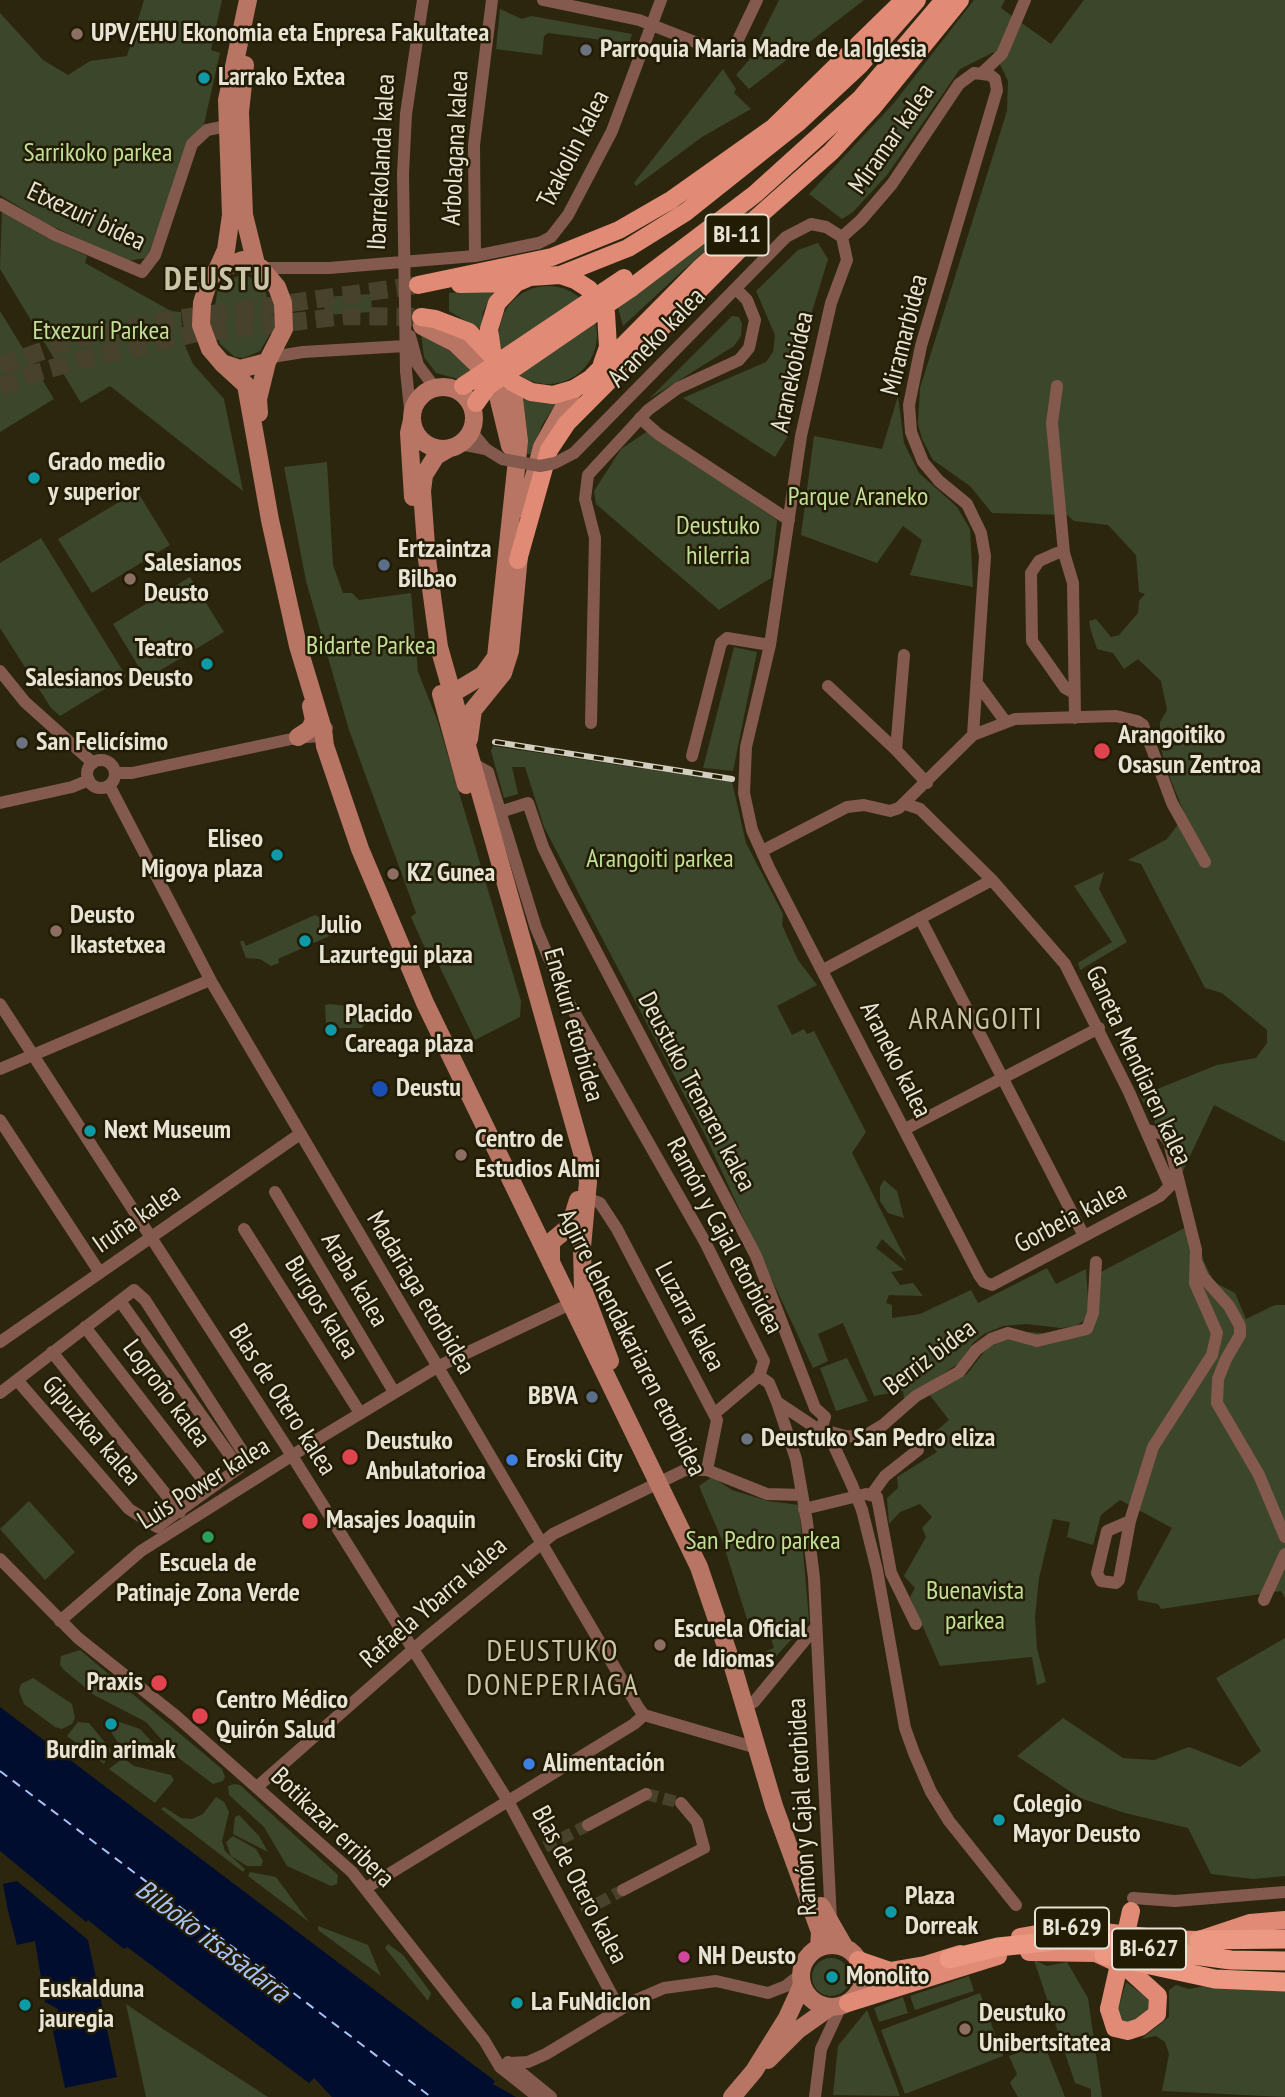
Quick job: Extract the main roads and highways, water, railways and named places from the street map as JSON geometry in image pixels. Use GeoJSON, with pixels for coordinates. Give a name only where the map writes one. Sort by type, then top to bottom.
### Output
{"type":"FeatureCollection","features":[{"type":"Feature","properties":{"kind":"highway","name":"BI-629"},"geometry":{"type":"LineString","coordinates":[[1199,1940],[1285,1939]]}},
{"type":"Feature","properties":{"kind":"highway","name":"BI-627"},"geometry":{"type":"LineString","coordinates":[[949,1959],[1006,1951],[1036,1942],[1089,1941],[1231,1960],[1285,1961]]}},
{"type":"Feature","properties":{"kind":"highway","name":"BI-629"},"geometry":{"type":"LineString","coordinates":[[1096,1953],[1215,1979],[1285,1982]]}},
{"type":"Feature","properties":{"kind":"main road"},"geometry":{"type":"LineString","coordinates":[[217,270],[243,260],[258,266],[277,287],[283,303],[284,329],[270,360],[240,369],[222,363],[211,349],[201,325],[204,293],[217,270],[230,229],[227,126],[230,80],[248,0]]}},
{"type":"Feature","properties":{"kind":"main road"},"geometry":{"type":"LineString","coordinates":[[258,0],[241,85],[240,112],[244,215],[258,266]]}},
{"type":"Feature","properties":{"kind":"main road"},"geometry":{"type":"LineString","coordinates":[[493,357],[469,332],[458,326],[417,323],[466,352],[504,387],[553,395],[574,389],[590,379],[602,363],[608,348],[606,313],[589,289],[559,275],[537,275],[516,283],[418,285],[552,257],[619,230],[671,200],[782,121],[904,0]]}},
{"type":"Feature","properties":{"kind":"main road","name":"BI-11"},"geometry":{"type":"LineString","coordinates":[[559,275],[628,248],[686,212],[799,122],[859,66],[917,0]]}},
{"type":"Feature","properties":{"kind":"main road"},"geometry":{"type":"LineString","coordinates":[[467,432],[423,443],[412,419],[418,399],[435,388],[459,388],[627,283],[774,164],[875,68],[934,0]]}},
{"type":"Feature","properties":{"kind":"main road"},"geometry":{"type":"LineString","coordinates":[[516,283],[497,303],[489,330],[493,357],[504,387],[519,441],[507,533],[496,657],[483,676],[448,699],[445,666],[439,647],[429,578],[422,491],[424,475],[436,456],[467,432],[488,386],[627,283],[755,194],[860,99],[944,0]]}},
{"type":"Feature","properties":{"kind":"main road","name":"BI-11"},"geometry":{"type":"LineString","coordinates":[[602,363],[700,268],[831,152],[873,107],[960,0]]}},
{"type":"Feature","properties":{"kind":"main road"},"geometry":{"type":"LineString","coordinates":[[518,560],[549,450],[567,423],[796,194],[831,152]]}},
{"type":"Feature","properties":{"kind":"main road","name":"Agirre lehendakariaren etorbidea"},"geometry":{"type":"LineString","coordinates":[[270,360],[258,399],[263,443],[317,736],[408,966],[570,1304],[708,1563],[802,1856],[832,1929],[852,1954]]}},
{"type":"Feature","properties":{"kind":"main road","name":"Agirre lehendakariaren etorbidea"},"geometry":{"type":"LineString","coordinates":[[222,363],[246,385],[276,552],[307,678],[317,736]]}},
{"type":"Feature","properties":{"kind":"main road"},"geometry":{"type":"LineString","coordinates":[[459,388],[468,400],[467,432]]}},
{"type":"Feature","properties":{"kind":"main road","name":"Enekuri etorbidea"},"geometry":{"type":"LineString","coordinates":[[470,755],[473,710],[503,673],[510,651],[518,560],[530,485],[542,447],[574,389]]}},
{"type":"Feature","properties":{"kind":"main road","name":"Ibarrekolanda kalea"},"geometry":{"type":"LineString","coordinates":[[412,419],[409,433],[419,566],[430,651],[448,699]]}},
{"type":"Feature","properties":{"kind":"main road"},"geometry":{"type":"LineString","coordinates":[[445,666],[466,676],[483,676]]}},
{"type":"Feature","properties":{"kind":"main road","name":"Agirre lehendakariaren etorbidea"},"geometry":{"type":"LineString","coordinates":[[307,678],[314,720],[310,729],[334,758],[412,964],[551,1242],[596,1339],[610,1361],[664,1479],[719,1622],[793,1864],[820,1931],[819,1948]]}},
{"type":"Feature","properties":{"kind":"main road","name":"Enekuri etorbidea"},"geometry":{"type":"LineString","coordinates":[[448,699],[451,731],[578,1176],[578,1200],[574,1221],[551,1242]]}},
{"type":"Feature","properties":{"kind":"main road","name":"Enekuri etorbidea"},"geometry":{"type":"LineString","coordinates":[[448,699],[470,755],[585,1163],[587,1198],[582,1247],[583,1289],[610,1361]]}},
{"type":"Feature","properties":{"kind":"main road"},"geometry":{"type":"LineString","coordinates":[[451,731],[470,755]]}},
{"type":"Feature","properties":{"kind":"main road"},"geometry":{"type":"LineString","coordinates":[[551,1242],[551,1262]]}},
{"type":"Feature","properties":{"kind":"main road"},"geometry":{"type":"LineString","coordinates":[[1096,1953],[1126,1966],[1158,1996],[1157,2014],[1140,2027],[1128,2031],[1115,2028],[1109,2009],[1132,1905]]}},
{"type":"Feature","properties":{"kind":"main road"},"geometry":{"type":"LineString","coordinates":[[1199,1940],[1250,1923],[1285,1920]]}},
{"type":"Feature","properties":{"kind":"main road","name":"BI-629"},"geometry":{"type":"LineString","coordinates":[[949,1959],[974,1948],[1070,1928],[1163,1939],[1199,1940]]}},
{"type":"Feature","properties":{"kind":"main road"},"geometry":{"type":"LineString","coordinates":[[732,2097],[754,2071],[787,2018],[806,1958],[819,1948],[833,1945],[852,1954],[862,1983],[839,2006],[754,2071]]}},
{"type":"Feature","properties":{"kind":"main road","name":"BI-629"},"geometry":{"type":"LineString","coordinates":[[1006,1951],[1096,1953]]}},
{"type":"Feature","properties":{"kind":"main road","name":"BI-627"},"geometry":{"type":"LineString","coordinates":[[839,2006],[1006,1951]]}},
{"type":"Feature","properties":{"kind":"main road","name":"BI-627"},"geometry":{"type":"LineString","coordinates":[[852,1954],[890,1971],[949,1959]]}},
{"type":"Feature","properties":{"kind":"main road"},"geometry":{"type":"LineString","coordinates":[[801,1979],[812,2001],[839,2006]]}},
{"type":"Feature","properties":{"kind":"water","name":"Bilboko itsasadarra"},"geometry":{"type":"Polygon","coordinates":[[[0,1707],[495,2081],[493,2084],[516,2097],[332,2097],[314,2078],[309,2083],[127,1947],[124,1949],[88,1920],[86,1922],[0,1851],[0,1707]]]}},
{"type":"Feature","properties":{"kind":"water"},"geometry":{"type":"Polygon","coordinates":[[[17,1881],[88,1940],[117,2077],[65,2088],[53,2031],[56,2030],[54,2022],[58,2009],[45,2002],[35,1941],[17,1945],[8,1911],[3,1884],[17,1881]]]}},
{"type":"Feature","properties":{"kind":"tunnel"},"geometry":{"type":"LineString","coordinates":[[0,366],[73,340],[163,321],[418,285]]}},
{"type":"Feature","properties":{"kind":"tunnel"},"geometry":{"type":"LineString","coordinates":[[0,387],[26,376],[80,360],[197,333],[345,316],[421,317]]}},
{"type":"Feature","properties":{"kind":"tunnel"},"geometry":{"type":"LineString","coordinates":[[646,1794],[681,1803]]}},
{"type":"Feature","properties":{"kind":"tunnel"},"geometry":{"type":"LineString","coordinates":[[545,1847],[588,1825]]}},
{"type":"Feature","properties":{"kind":"tunnel"},"geometry":{"type":"LineString","coordinates":[[582,1912],[623,1890]]}},
{"type":"Feature","properties":{"kind":"railway"},"geometry":{"type":"LineString","coordinates":[[495,742],[732,779]]}},
{"type":"Feature","properties":{"kind":"place","name":"UPV/EHU Ekonomia eta Enpresa Fakultatea"},"geometry":{"type":"Point","coordinates":[77,34]}},
{"type":"Feature","properties":{"kind":"place","name":"Parroquia Maria Madre de la Iglesia"},"geometry":{"type":"Point","coordinates":[586,50]}},
{"type":"Feature","properties":{"kind":"place","name":"Larrako Extea"},"geometry":{"type":"Point","coordinates":[204,78]}},
{"type":"Feature","properties":{"kind":"place","name":"Grado medio y superior"},"geometry":{"type":"Point","coordinates":[34,478]}},
{"type":"Feature","properties":{"kind":"place","name":"Ertzaintza Bilbao"},"geometry":{"type":"Point","coordinates":[384,565]}},
{"type":"Feature","properties":{"kind":"place","name":"Salesianos Deusto"},"geometry":{"type":"Point","coordinates":[130,579]}},
{"type":"Feature","properties":{"kind":"place","name":"Teatro Salesianos Deusto"},"geometry":{"type":"Point","coordinates":[207,664]}},
{"type":"Feature","properties":{"kind":"place","name":"San Felicísimo"},"geometry":{"type":"Point","coordinates":[22,743]}},
{"type":"Feature","properties":{"kind":"place","name":"Arangoitiko Osasun Zentroa"},"geometry":{"type":"Point","coordinates":[1102,751]}},
{"type":"Feature","properties":{"kind":"place","name":"Eliseo Migoya plaza"},"geometry":{"type":"Point","coordinates":[277,855]}},
{"type":"Feature","properties":{"kind":"place","name":"KZ Gunea"},"geometry":{"type":"Point","coordinates":[393,874]}},
{"type":"Feature","properties":{"kind":"place","name":"Deusto Ikastetxea"},"geometry":{"type":"Point","coordinates":[56,931]}},
{"type":"Feature","properties":{"kind":"place","name":"Julio Lazurtegui plaza"},"geometry":{"type":"Point","coordinates":[305,941]}},
{"type":"Feature","properties":{"kind":"place","name":"Placido Careaga plaza"},"geometry":{"type":"Point","coordinates":[331,1030]}},
{"type":"Feature","properties":{"kind":"place","name":"Deustu"},"geometry":{"type":"Point","coordinates":[380,1089]}},
{"type":"Feature","properties":{"kind":"place","name":"Next Museum"},"geometry":{"type":"Point","coordinates":[90,1131]}},
{"type":"Feature","properties":{"kind":"place","name":"Centro de Estudios Almi"},"geometry":{"type":"Point","coordinates":[461,1155]}},
{"type":"Feature","properties":{"kind":"place","name":"BBVA"},"geometry":{"type":"Point","coordinates":[592,1397]}},
{"type":"Feature","properties":{"kind":"place","name":"Deustuko San Pedro eliza"},"geometry":{"type":"Point","coordinates":[747,1439]}},
{"type":"Feature","properties":{"kind":"place","name":"Deustuko Anbulatorioa"},"geometry":{"type":"Point","coordinates":[350,1457]}},
{"type":"Feature","properties":{"kind":"place","name":"Eroski City"},"geometry":{"type":"Point","coordinates":[512,1460]}},
{"type":"Feature","properties":{"kind":"place","name":"Masajes Joaquin"},"geometry":{"type":"Point","coordinates":[310,1521]}},
{"type":"Feature","properties":{"kind":"place","name":"Escuela de Patinaje Zona Verde"},"geometry":{"type":"Point","coordinates":[208,1537]}},
{"type":"Feature","properties":{"kind":"place","name":"Escuela Oficial de Idiomas"},"geometry":{"type":"Point","coordinates":[660,1645]}},
{"type":"Feature","properties":{"kind":"place","name":"Praxis"},"geometry":{"type":"Point","coordinates":[159,1683]}},
{"type":"Feature","properties":{"kind":"place","name":"Centro Médico Quirón Salud"},"geometry":{"type":"Point","coordinates":[200,1716]}},
{"type":"Feature","properties":{"kind":"place","name":"Burdin arimak"},"geometry":{"type":"Point","coordinates":[111,1724]}},
{"type":"Feature","properties":{"kind":"place","name":"Alimentación"},"geometry":{"type":"Point","coordinates":[529,1764]}},
{"type":"Feature","properties":{"kind":"place","name":"Colegio Mayor Deusto"},"geometry":{"type":"Point","coordinates":[999,1820]}},
{"type":"Feature","properties":{"kind":"place","name":"Plaza Dorreak"},"geometry":{"type":"Point","coordinates":[891,1912]}},
{"type":"Feature","properties":{"kind":"place","name":"NH Deusto"},"geometry":{"type":"Point","coordinates":[684,1957]}},
{"type":"Feature","properties":{"kind":"place","name":"Monolito"},"geometry":{"type":"Point","coordinates":[832,1977]}},
{"type":"Feature","properties":{"kind":"place","name":"La FuNdicIon"},"geometry":{"type":"Point","coordinates":[517,2003]}},
{"type":"Feature","properties":{"kind":"place","name":"Euskalduna jauregia"},"geometry":{"type":"Point","coordinates":[25,2005]}},
{"type":"Feature","properties":{"kind":"place","name":"Deustuko Unibertsitatea"},"geometry":{"type":"Point","coordinates":[965,2029]}},
{"type":"Feature","properties":{"kind":"district","name":"DEUSTU"},"geometry":{"type":"Point","coordinates":[218,281]}},
{"type":"Feature","properties":{"kind":"district","name":"ARANGOITI"},"geometry":{"type":"Point","coordinates":[976,1020]}},
{"type":"Feature","properties":{"kind":"district","name":"DEUSTUKO DONEPERIAGA"},"geometry":{"type":"Point","coordinates":[553,1669]}},
{"type":"Feature","properties":{"kind":"park label","name":"Sarrikoko parkea"},"geometry":{"type":"Point","coordinates":[98,154]}},
{"type":"Feature","properties":{"kind":"park label","name":"Etxezuri Parkea"},"geometry":{"type":"Point","coordinates":[101,332]}},
{"type":"Feature","properties":{"kind":"park label","name":"Parque Araneko"},"geometry":{"type":"Point","coordinates":[858,498]}},
{"type":"Feature","properties":{"kind":"park label","name":"Deustuko hilerria"},"geometry":{"type":"Point","coordinates":[718,542]}},
{"type":"Feature","properties":{"kind":"park label","name":"Bidarte Parkea"},"geometry":{"type":"Point","coordinates":[371,647]}},
{"type":"Feature","properties":{"kind":"park label","name":"Arangoiti parkea"},"geometry":{"type":"Point","coordinates":[660,860]}},
{"type":"Feature","properties":{"kind":"park label","name":"San Pedro parkea"},"geometry":{"type":"Point","coordinates":[763,1542]}},
{"type":"Feature","properties":{"kind":"park label","name":"Buenavista parkea"},"geometry":{"type":"Point","coordinates":[975,1607]}}]}
